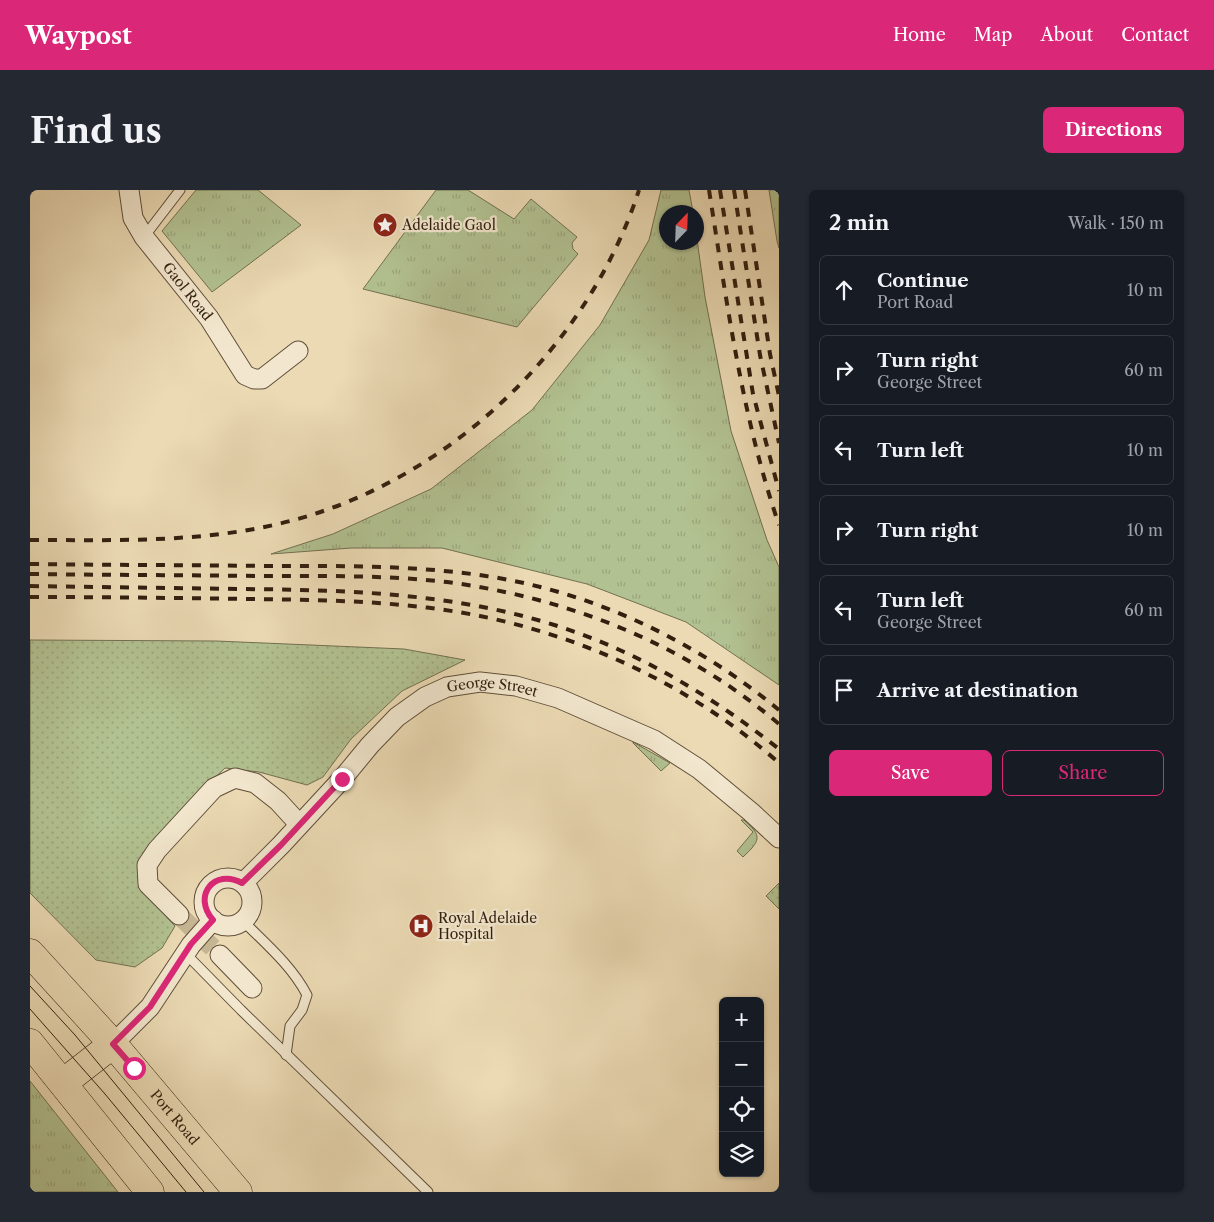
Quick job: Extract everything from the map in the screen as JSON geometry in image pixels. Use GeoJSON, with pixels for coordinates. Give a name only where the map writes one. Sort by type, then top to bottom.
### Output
{"type":"FeatureCollection","features":[{"type":"Feature","properties":{"kind":"main road","name":"Port Road"},"geometry":{"type":"LineString","coordinates":[[30,953],[113,1044],[238,1192]]}},
{"type":"Feature","properties":{"kind":"main road"},"geometry":{"type":"LineString","coordinates":[[30,1043],[150,1192]]}},
{"type":"Feature","properties":{"kind":"main road"},"geometry":{"type":"LineString","coordinates":[[63,1083],[113,1044]]}},
{"type":"Feature","properties":{"kind":"street","name":"Gaol Road"},"geometry":{"type":"LineString","coordinates":[[129,190],[132,218],[144,237],[209,318],[245,375],[254,379],[262,379],[298,351]]}},
{"type":"Feature","properties":{"kind":"street","name":"George Street"},"geometry":{"type":"LineString","coordinates":[[242,883],[342,779],[370,745],[397,717],[425,697],[447,687],[480,682],[516,686],[558,698],[654,740],[699,769],[779,838]]}},
{"type":"Feature","properties":{"kind":"street"},"geometry":{"type":"LineString","coordinates":[[179,915],[148,884],[147,865],[157,850],[214,788],[235,778],[256,783],[278,801],[299,824]]}},
{"type":"Feature","properties":{"kind":"street"},"geometry":{"type":"LineString","coordinates":[[221,878],[229,878],[242,883],[248,888],[252,902],[248,915],[243,920],[228,926],[213,920],[208,915],[204,900],[209,887],[221,878]]}},
{"type":"Feature","properties":{"kind":"street"},"geometry":{"type":"LineString","coordinates":[[113,1044],[150,1007],[185,953],[213,920]]}},
{"type":"Feature","properties":{"kind":"street"},"geometry":{"type":"LineString","coordinates":[[220,955],[252,988]]}},
{"type":"Feature","properties":{"kind":"lane"},"geometry":{"type":"LineString","coordinates":[[144,237],[180,190]]}},
{"type":"Feature","properties":{"kind":"lane"},"geometry":{"type":"LineString","coordinates":[[243,920],[299,980],[307,995],[302,1010],[290,1026],[286,1054]]}},
{"type":"Feature","properties":{"kind":"lane"},"geometry":{"type":"LineString","coordinates":[[185,953],[428,1192]]}},
{"type":"Feature","properties":{"kind":"green space"},"geometry":{"type":"Polygon","coordinates":[[[196,190],[258,190],[301,225],[212,292],[162,231],[196,190]]]}},
{"type":"Feature","properties":{"kind":"green space"},"geometry":{"type":"Polygon","coordinates":[[[436,190],[468,190],[514,219],[531,199],[577,237],[572,243],[573,249],[578,254],[517,327],[363,289],[436,190]]]}},
{"type":"Feature","properties":{"kind":"green space"},"geometry":{"type":"Polygon","coordinates":[[[661,190],[689,190],[692,205],[659,205],[659,250],[699,250],[705,297],[731,431],[767,540],[779,567],[779,685],[686,622],[587,584],[442,548],[351,548],[271,554],[333,534],[431,489],[532,410],[600,325],[649,240],[661,190]]]}},
{"type":"Feature","properties":{"kind":"green space"},"geometry":{"type":"Polygon","coordinates":[[[769,190],[779,190],[779,248],[777,241],[769,190]]]}},
{"type":"Feature","properties":{"kind":"green space"},"geometry":{"type":"Polygon","coordinates":[[[30,640],[216,641],[404,649],[465,660],[402,691],[351,739],[323,777],[307,785],[259,772],[225,768],[171,820],[138,861],[140,888],[175,926],[162,948],[135,967],[96,960],[30,893],[30,640]]]}},
{"type":"Feature","properties":{"kind":"green space"},"geometry":{"type":"Polygon","coordinates":[[[633,742],[670,763],[661,771],[633,742]]]}},
{"type":"Feature","properties":{"kind":"green space"},"geometry":{"type":"Polygon","coordinates":[[[741,820],[744,820],[757,835],[753,847],[743,857],[737,851],[753,832],[741,820]]]}},
{"type":"Feature","properties":{"kind":"green space"},"geometry":{"type":"Polygon","coordinates":[[[779,883],[779,909],[766,896],[779,883]]]}},
{"type":"Feature","properties":{"kind":"green space"},"geometry":{"type":"Polygon","coordinates":[[[30,1081],[118,1192],[30,1192],[30,1081]]]}},
{"type":"Feature","properties":{"kind":"tunnel"},"geometry":{"type":"LineString","coordinates":[[179,915],[220,955]]}},
{"type":"Feature","properties":{"kind":"tram line"},"geometry":{"type":"LineString","coordinates":[[30,986],[75,1035],[204,1192]]}},
{"type":"Feature","properties":{"kind":"tram line"},"geometry":{"type":"LineString","coordinates":[[30,1009],[105,1094],[186,1192]]}},
{"type":"Feature","properties":{"kind":"railway"},"geometry":{"type":"LineString","coordinates":[[30,540],[155,539],[217,535],[247,530],[278,524],[339,505],[397,478],[451,444],[501,403],[545,356],[584,305],[615,249],[639,190]]}},
{"type":"Feature","properties":{"kind":"railway"},"geometry":{"type":"LineString","coordinates":[[709,190],[729,317],[745,401],[766,484],[779,525]]}},
{"type":"Feature","properties":{"kind":"railway"},"geometry":{"type":"LineString","coordinates":[[720,190],[753,394],[779,491]]}},
{"type":"Feature","properties":{"kind":"railway"},"geometry":{"type":"LineString","coordinates":[[734,190],[760,355],[779,443]]}},
{"type":"Feature","properties":{"kind":"railway"},"geometry":{"type":"LineString","coordinates":[[745,190],[770,354],[779,396]]}},
{"type":"Feature","properties":{"kind":"railway"},"geometry":{"type":"LineString","coordinates":[[30,564],[376,567],[459,572],[486,576],[565,594],[604,607],[641,623],[678,641],[713,662],[779,710]]}},
{"type":"Feature","properties":{"kind":"railway"},"geometry":{"type":"LineString","coordinates":[[30,574],[377,577],[447,582],[492,589],[581,613],[624,629],[665,648],[705,670],[779,724]]}},
{"type":"Feature","properties":{"kind":"railway"},"geometry":{"type":"LineString","coordinates":[[30,586],[359,592],[435,599],[510,613],[548,623],[611,646],[670,675],[753,729],[779,749]]}},
{"type":"Feature","properties":{"kind":"railway"},"geometry":{"type":"LineString","coordinates":[[30,597],[338,601],[395,604],[480,616],[561,638],[639,670],[713,712],[747,736],[779,763]]}},
{"type":"Feature","properties":{"kind":"place","name":"Adelaide Gaol"},"geometry":{"type":"Point","coordinates":[385,225]}},
{"type":"Feature","properties":{"kind":"place","name":"Royal Adelaide Hospital"},"geometry":{"type":"Point","coordinates":[421,926]}},
{"type":"Feature","properties":{"kind":"route"},"geometry":{"type":"LineString","coordinates":[[134,1068],[113,1044],[150,1007],[191,944],[213,920],[208,915],[204,900],[209,887],[221,878],[236,879],[242,883],[281,845],[342,779]]}}]}
